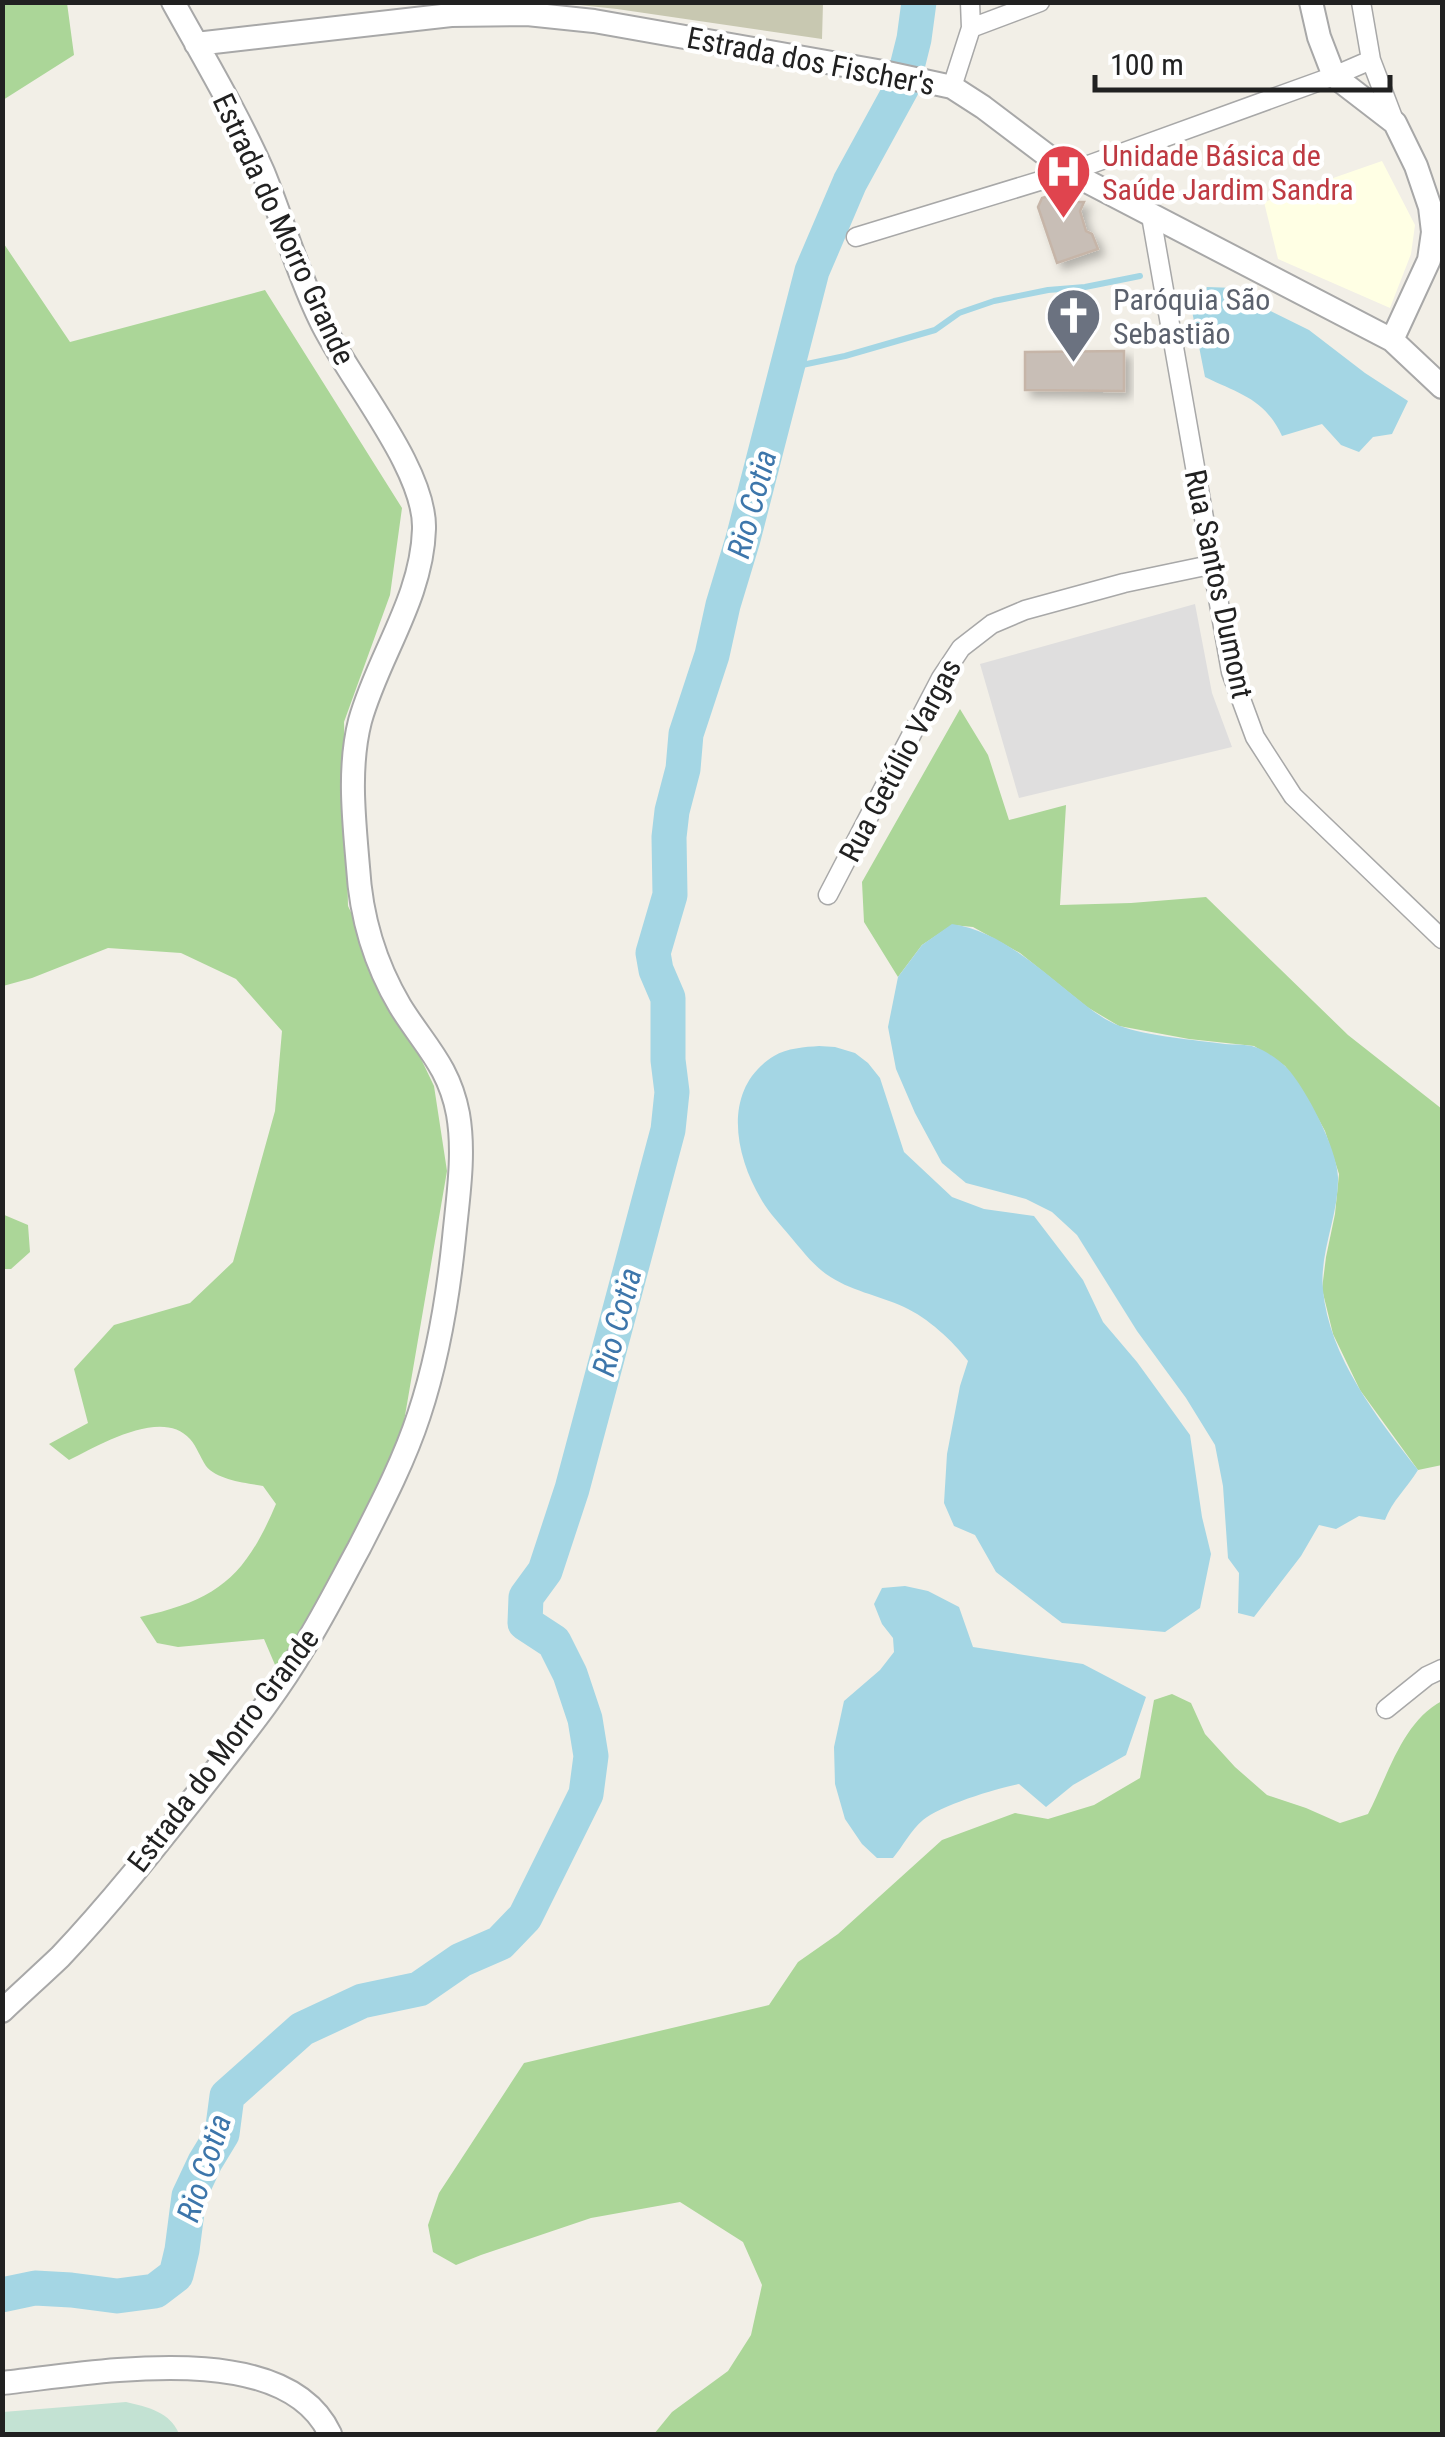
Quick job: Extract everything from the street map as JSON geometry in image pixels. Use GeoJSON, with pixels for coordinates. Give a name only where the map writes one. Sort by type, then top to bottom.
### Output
{"type":"FeatureCollection","features":[{"type":"Feature","properties":{"kind":"street","name":"Estrada do Morro Grande"},"geometry":{"type":"LineString","coordinates":[[2,2011],[61,1955],[154,1848],[302,1652],[385,1498],[420,1414],[450,1280],[461,1149],[458,1116],[438,1058],[402,1008],[372,950],[360,896],[354,820],[353,766],[360,722],[405,611],[420,562],[424,524],[419,495],[409,471],[320,319],[260,164],[174,2]]}},
{"type":"Feature","properties":{"kind":"street"},"geometry":{"type":"LineString","coordinates":[[952,88],[971,28],[970,2]]}},
{"type":"Feature","properties":{"kind":"street"},"geometry":{"type":"LineString","coordinates":[[971,28],[1040,2]]}},
{"type":"Feature","properties":{"kind":"street"},"geometry":{"type":"LineString","coordinates":[[1312,2],[1319,37],[1334,76],[1395,123]]}},
{"type":"Feature","properties":{"kind":"street"},"geometry":{"type":"LineString","coordinates":[[1361,2],[1370,60],[1421,180],[1433,232],[1429,260],[1392,340]]}},
{"type":"Feature","properties":{"kind":"street","name":"Estrada dos Fischer's"},"geometry":{"type":"LineString","coordinates":[[196,44],[451,15],[527,14],[594,20],[952,88],[983,106],[1070,172],[1392,340],[1442,386]]}},
{"type":"Feature","properties":{"kind":"street"},"geometry":{"type":"LineString","coordinates":[[856,237],[1070,172],[1370,60]]}},
{"type":"Feature","properties":{"kind":"street","name":"Rua Santos Dumont"},"geometry":{"type":"LineString","coordinates":[[1150,216],[1231,672],[1255,737],[1293,796],[1442,939]]}},
{"type":"Feature","properties":{"kind":"street","name":"Rua Getúlio Vargas"},"geometry":{"type":"LineString","coordinates":[[828,895],[941,678],[961,648],[992,624],[1025,610],[1210,565]]}},
{"type":"Feature","properties":{"kind":"street"},"geometry":{"type":"LineString","coordinates":[[1386,1710],[1442,1669]]}},
{"type":"Feature","properties":{"kind":"street"},"geometry":{"type":"LineString","coordinates":[[2,2383],[192,2367],[244,2373],[276,2384],[308,2405],[330,2434]]}},
{"type":"Feature","properties":{"kind":"shaded area"},"geometry":{"type":"Polygon","coordinates":[[[561,3],[823,3],[822,39],[617,9],[561,3]]]}},
{"type":"Feature","properties":{"kind":"shaded area"},"geometry":{"type":"Polygon","coordinates":[[[1382,161],[1415,225],[1411,254],[1390,308],[1278,259],[1264,202],[1382,161]]]}},
{"type":"Feature","properties":{"kind":"shaded area"},"geometry":{"type":"Polygon","coordinates":[[[1195,604],[1212,693],[1232,747],[1019,798],[980,664],[1195,604]]]}},
{"type":"Feature","properties":{"kind":"shaded area"},"geometry":{"type":"Polygon","coordinates":[[[126,2402],[164,2416],[179,2434],[3,2434],[3,2412],[126,2402]]]}},
{"type":"Feature","properties":{"kind":"green space"},"geometry":{"type":"Polygon","coordinates":[[[3,2],[67,3],[74,55],[3,100],[3,2]]]}},
{"type":"Feature","properties":{"kind":"green space"},"geometry":{"type":"Polygon","coordinates":[[[2,241],[70,342],[265,290],[402,508],[390,595],[344,722],[348,906],[434,1086],[447,1171],[396,1468],[281,1679],[264,1639],[178,1647],[157,1643],[140,1617],[190,1602],[226,1582],[253,1550],[276,1504],[263,1486],[217,1475],[206,1466],[190,1439],[178,1430],[163,1427],[130,1432],[69,1460],[49,1444],[88,1423],[74,1369],[114,1325],[190,1303],[233,1262],[275,1111],[282,1031],[236,979],[181,953],[108,948],[3,986],[2,241]]]}},
{"type":"Feature","properties":{"kind":"green space"},"geometry":{"type":"Polygon","coordinates":[[[960,709],[988,755],[1009,820],[1066,805],[1060,905],[1206,897],[1348,1035],[1442,1109],[1442,1465],[1418,1470],[1360,1390],[1333,1334],[1322,1289],[1339,1174],[1325,1131],[1285,1066],[1254,1046],[1119,1026],[1087,1007],[1020,953],[973,927],[952,925],[922,945],[898,977],[864,922],[862,882],[960,709]]]}},
{"type":"Feature","properties":{"kind":"green space"},"geometry":{"type":"Polygon","coordinates":[[[2,1214],[28,1225],[30,1252],[11,1269],[3,1269],[2,1214]]]}},
{"type":"Feature","properties":{"kind":"green space"},"geometry":{"type":"Polygon","coordinates":[[[1172,1694],[1191,1703],[1205,1734],[1267,1795],[1340,1823],[1368,1814],[1406,1736],[1428,1710],[1442,1701],[1442,2434],[654,2434],[672,2412],[728,2371],[751,2335],[762,2285],[743,2242],[680,2202],[591,2218],[456,2265],[433,2252],[428,2225],[439,2193],[524,2063],[769,2005],[798,1962],[838,1934],[942,1840],[1015,1813],[1048,1819],[1094,1805],[1140,1778],[1154,1700],[1172,1694]]]}},
{"type":"Feature","properties":{"kind":"water"},"geometry":{"type":"Polygon","coordinates":[[[1207,287],[1235,288],[1256,304],[1309,330],[1408,401],[1392,434],[1373,437],[1359,452],[1341,445],[1322,424],[1282,436],[1259,406],[1205,377],[1192,311],[1207,287]]]}},
{"type":"Feature","properties":{"kind":"water"},"geometry":{"type":"Polygon","coordinates":[[[952,924],[1000,941],[1093,1011],[1120,1026],[1157,1035],[1248,1045],[1263,1051],[1295,1078],[1326,1135],[1338,1177],[1323,1276],[1327,1315],[1358,1386],[1418,1470],[1385,1520],[1359,1516],[1336,1529],[1319,1525],[1301,1556],[1254,1617],[1238,1613],[1239,1573],[1228,1558],[1223,1486],[1215,1445],[1077,1235],[1052,1212],[1026,1199],[966,1183],[942,1163],[915,1113],[896,1069],[888,1027],[898,977],[922,945],[952,924]]]}},
{"type":"Feature","properties":{"kind":"water"},"geometry":{"type":"Polygon","coordinates":[[[819,1046],[855,1053],[868,1063],[880,1078],[904,1152],[952,1197],[984,1209],[1034,1216],[1083,1280],[1103,1322],[1190,1435],[1211,1554],[1200,1608],[1165,1632],[1062,1623],[996,1572],[975,1535],[954,1526],[944,1503],[947,1454],[968,1361],[939,1331],[913,1312],[845,1285],[821,1270],[767,1209],[744,1162],[738,1123],[746,1086],[757,1069],[774,1056],[819,1046]]]}},
{"type":"Feature","properties":{"kind":"water"},"geometry":{"type":"Polygon","coordinates":[[[905,1586],[928,1591],[959,1607],[973,1647],[1083,1664],[1146,1697],[1126,1755],[1073,1785],[1046,1807],[1019,1784],[955,1804],[923,1820],[893,1858],[877,1858],[845,1819],[835,1784],[834,1747],[844,1701],[880,1670],[894,1652],[893,1638],[874,1604],[882,1588],[905,1586]]]}},
{"type":"Feature","properties":{"kind":"building","name":"Unidade Básica de Saúde Jardim Sandra"},"geometry":{"type":"Polygon","coordinates":[[[1064,191],[1072,202],[1084,202],[1080,211],[1086,231],[1092,234],[1098,249],[1057,263],[1038,207],[1042,198],[1064,191]]]}},
{"type":"Feature","properties":{"kind":"building","name":"Paróquia São Sebastião"},"geometry":{"type":"Polygon","coordinates":[[[1124,351],[1124,391],[1025,390],[1025,352],[1124,351]]]}},
{"type":"Feature","properties":{"kind":"waterway","name":"Rio Cotia"},"geometry":{"type":"LineString","coordinates":[[2,2295],[35,2288],[117,2296],[155,2291],[176,2275],[189,2196],[222,2134],[227,2096],[302,2029],[362,2001],[419,1989],[461,1960],[500,1943],[525,1917],[586,1794],[591,1756],[585,1719],[554,1642],[525,1623],[526,1597],[545,1571],[572,1489],[668,1130],[672,1092],[668,998],[653,953],[670,895],[669,837],[686,734],[712,655],[812,271],[850,182],[902,87],[919,2]]}},
{"type":"Feature","properties":{"kind":"waterway"},"geometry":{"type":"LineString","coordinates":[[791,356],[802,365],[845,356],[935,330],[959,313],[994,301],[1140,276]]}},
{"type":"Feature","properties":{"kind":"place","name":"Unidade Básica de Saúde Jardim Sandra"},"geometry":{"type":"Point","coordinates":[1063,221]}},
{"type":"Feature","properties":{"kind":"place","name":"Paróquia São Sebastião"},"geometry":{"type":"Point","coordinates":[1074,365]}}]}
